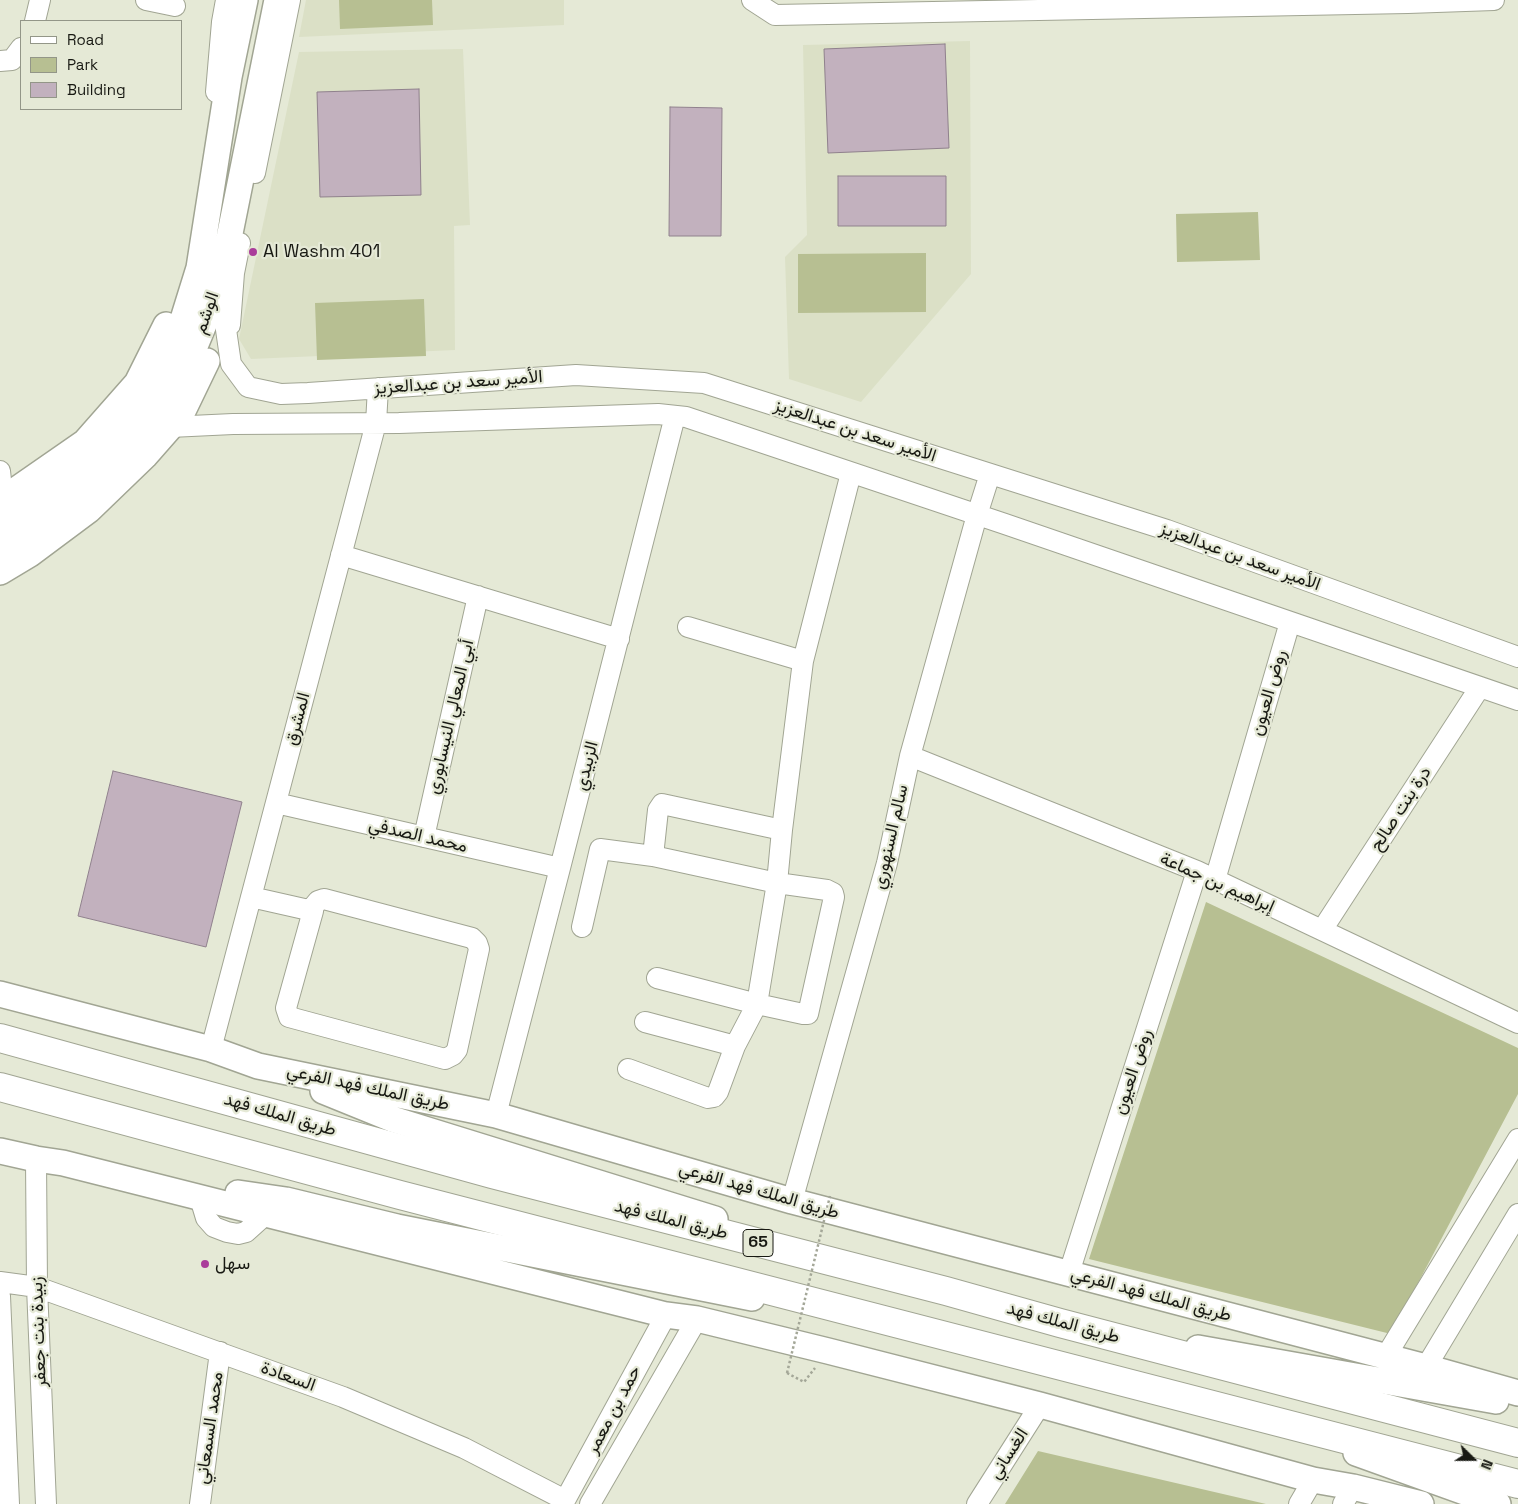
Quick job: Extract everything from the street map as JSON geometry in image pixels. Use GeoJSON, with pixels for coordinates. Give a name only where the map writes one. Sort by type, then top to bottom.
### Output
{"type":"FeatureCollection","features":[{"type":"Feature","properties":{"kind":"highway","name":"طريق الملك فهد"},"geometry":{"type":"LineString","coordinates":[[0,1038],[492,1174],[946,1291],[1060,1323],[1518,1443]]}},
{"type":"Feature","properties":{"kind":"highway","name":"65"},"geometry":{"type":"LineString","coordinates":[[0,1087],[400,1195],[1518,1484]]}},
{"type":"Feature","properties":{"kind":"main road","name":"الوشم"},"geometry":{"type":"LineString","coordinates":[[0,524],[48,491],[110,442],[131,418],[165,369],[176,342],[199,268],[229,77],[245,0]]}},
{"type":"Feature","properties":{"kind":"main road","name":"الوشم"},"geometry":{"type":"LineString","coordinates":[[0,549],[46,520],[81,492],[143,432],[166,401],[186,368],[205,322],[224,263],[277,0]]}},
{"type":"Feature","properties":{"kind":"main road"},"geometry":{"type":"LineString","coordinates":[[254,112],[276,72]]}},
{"type":"Feature","properties":{"kind":"main road"},"geometry":{"type":"LineString","coordinates":[[2,500],[85,442],[137,383],[165,329],[207,209]]}},
{"type":"Feature","properties":{"kind":"main road"},"geometry":{"type":"LineString","coordinates":[[0,572],[30,554],[89,510],[145,456],[180,415],[205,367],[222,309],[224,263]]}},
{"type":"Feature","properties":{"kind":"main road","name":"طريق الملك فهد الفرعي"},"geometry":{"type":"LineString","coordinates":[[0,994],[211,1049],[258,1066],[496,1115],[792,1201],[1386,1356],[1518,1393]]}},
{"type":"Feature","properties":{"kind":"main road"},"geometry":{"type":"LineString","coordinates":[[258,1066],[392,1118],[946,1291]]}},
{"type":"Feature","properties":{"kind":"main road"},"geometry":{"type":"LineString","coordinates":[[0,1151],[36,1159],[286,1200],[407,1229],[939,1334]]}},
{"type":"Feature","properties":{"kind":"main road"},"geometry":{"type":"LineString","coordinates":[[63,1163],[666,1315],[697,1320],[1040,1405],[1313,1480],[1348,1496],[1421,1504]]}},
{"type":"Feature","properties":{"kind":"main road"},"geometry":{"type":"LineString","coordinates":[[1060,1323],[1518,1405]]}},
{"type":"Feature","properties":{"kind":"main road"},"geometry":{"type":"LineString","coordinates":[[1238,1411],[1498,1504]]}},
{"type":"Feature","properties":{"kind":"street"},"geometry":{"type":"LineString","coordinates":[[35,20],[40,0]]}},
{"type":"Feature","properties":{"kind":"street"},"geometry":{"type":"LineString","coordinates":[[146,0],[175,6]]}},
{"type":"Feature","properties":{"kind":"street"},"geometry":{"type":"LineString","coordinates":[[207,209],[222,22],[226,0]]}},
{"type":"Feature","properties":{"kind":"street"},"geometry":{"type":"LineString","coordinates":[[228,345],[234,272],[290,0]]}},
{"type":"Feature","properties":{"kind":"street"},"geometry":{"type":"LineString","coordinates":[[752,0],[775,15],[999,6],[1388,4],[1494,0]]}},
{"type":"Feature","properties":{"kind":"street"},"geometry":{"type":"LineString","coordinates":[[0,61],[12,60],[20,49]]}},
{"type":"Feature","properties":{"kind":"street","name":"الأمير سعد بن عبدالعزيز"},"geometry":{"type":"LineString","coordinates":[[222,309],[231,364],[248,387],[281,394],[576,375],[704,383],[1167,530],[1518,657]]}},
{"type":"Feature","properties":{"kind":"street","name":"المشرق"},"geometry":{"type":"LineString","coordinates":[[211,1049],[376,423],[378,388]]}},
{"type":"Feature","properties":{"kind":"street","name":"الأمير سعد بن عبدالعزيز"},"geometry":{"type":"LineString","coordinates":[[170,427],[658,414],[686,418],[851,472],[1518,700]]}},
{"type":"Feature","properties":{"kind":"street","name":"الزبيدي"},"geometry":{"type":"LineString","coordinates":[[496,1115],[675,416]]}},
{"type":"Feature","properties":{"kind":"street"},"geometry":{"type":"LineString","coordinates":[[0,471],[2,500]]}},
{"type":"Feature","properties":{"kind":"street"},"geometry":{"type":"LineString","coordinates":[[628,1069],[708,1098],[714,1097],[718,1092],[735,1046],[758,1004],[777,883],[803,661],[851,472]]}},
{"type":"Feature","properties":{"kind":"street","name":"سالم السنهوري"},"geometry":{"type":"LineString","coordinates":[[792,1201],[887,863],[910,756],[990,474]]}},
{"type":"Feature","properties":{"kind":"street"},"geometry":{"type":"LineString","coordinates":[[341,555],[619,639]]}},
{"type":"Feature","properties":{"kind":"street","name":"أبي المعالي النيسابوري"},"geometry":{"type":"LineString","coordinates":[[424,837],[478,596]]}},
{"type":"Feature","properties":{"kind":"street","name":"روض العيون"},"geometry":{"type":"LineString","coordinates":[[1070,1274],[1206,876],[1290,622]]}},
{"type":"Feature","properties":{"kind":"street"},"geometry":{"type":"LineString","coordinates":[[688,627],[803,661]]}},
{"type":"Feature","properties":{"kind":"street","name":"درة بنت صالح"},"geometry":{"type":"LineString","coordinates":[[1322,930],[1480,687]]}},
{"type":"Feature","properties":{"kind":"street","name":"إبراهيم بن جماعة"},"geometry":{"type":"LineString","coordinates":[[910,756],[1206,876],[1518,1023]]}},
{"type":"Feature","properties":{"kind":"street","name":"محمد الصدفي"},"geometry":{"type":"LineString","coordinates":[[276,803],[560,868]]}},
{"type":"Feature","properties":{"kind":"street"},"geometry":{"type":"LineString","coordinates":[[653,856],[658,810],[662,804],[782,830]]}},
{"type":"Feature","properties":{"kind":"street"},"geometry":{"type":"LineString","coordinates":[[582,927],[600,849],[653,856],[777,883],[827,890],[834,893],[809,1013],[806,1015],[657,978]]}},
{"type":"Feature","properties":{"kind":"street"},"geometry":{"type":"LineString","coordinates":[[251,897],[313,911]]}},
{"type":"Feature","properties":{"kind":"street"},"geometry":{"type":"LineString","coordinates":[[324,899],[472,938],[477,943],[479,949],[457,1050],[453,1056],[445,1059],[289,1017],[286,1008],[313,911],[318,901],[324,899]]}},
{"type":"Feature","properties":{"kind":"street"},"geometry":{"type":"LineString","coordinates":[[645,1022],[735,1046]]}},
{"type":"Feature","properties":{"kind":"street"},"geometry":{"type":"LineString","coordinates":[[1386,1356],[1518,1139]]}},
{"type":"Feature","properties":{"kind":"street","name":"زبيدة بنت جعفر"},"geometry":{"type":"LineString","coordinates":[[36,1159],[37,1287],[46,1504]]}},
{"type":"Feature","properties":{"kind":"street"},"geometry":{"type":"LineString","coordinates":[[1426,1367],[1518,1214]]}},
{"type":"Feature","properties":{"kind":"street","name":"السعادة"},"geometry":{"type":"LineString","coordinates":[[0,1282],[37,1287],[342,1397],[464,1448],[564,1502]]}},
{"type":"Feature","properties":{"kind":"street","name":"زبيدة بنت جعفر"},"geometry":{"type":"LineString","coordinates":[[0,1296],[9,1504]]}},
{"type":"Feature","properties":{"kind":"street","name":"حمد بن معمر"},"geometry":{"type":"LineString","coordinates":[[564,1502],[666,1315]]}},
{"type":"Feature","properties":{"kind":"street","name":"حمد بن معمر"},"geometry":{"type":"LineString","coordinates":[[593,1503],[697,1320]]}},
{"type":"Feature","properties":{"kind":"street","name":"محمد السمعاني"},"geometry":{"type":"LineString","coordinates":[[200,1504],[220,1352]]}},
{"type":"Feature","properties":{"kind":"street","name":"الغساني"},"geometry":{"type":"LineString","coordinates":[[977,1504],[1040,1405]]}},
{"type":"Feature","properties":{"kind":"street"},"geometry":{"type":"LineString","coordinates":[[1299,1504],[1313,1480]]}},
{"type":"Feature","properties":{"kind":"path"},"geometry":{"type":"LineString","coordinates":[[804,1382],[787,1373],[830,1196]]}},
{"type":"Feature","properties":{"kind":"shaded area"},"geometry":{"type":"Polygon","coordinates":[[[306,0],[564,0],[564,25],[299,37],[306,0]]]}},
{"type":"Feature","properties":{"kind":"shaded area"},"geometry":{"type":"Polygon","coordinates":[[[970,41],[971,274],[861,402],[789,379],[785,257],[807,235],[803,45],[970,41]]]}},
{"type":"Feature","properties":{"kind":"shaded area"},"geometry":{"type":"Polygon","coordinates":[[[463,49],[470,225],[454,226],[455,350],[251,359],[239,339],[299,52],[463,49]]]}},
{"type":"Feature","properties":{"kind":"green space"},"geometry":{"type":"Polygon","coordinates":[[[339,0],[432,0],[433,25],[340,29],[339,0]]]}},
{"type":"Feature","properties":{"kind":"green space"},"geometry":{"type":"Polygon","coordinates":[[[1258,212],[1260,260],[1177,262],[1176,214],[1258,212]]]}},
{"type":"Feature","properties":{"kind":"green space"},"geometry":{"type":"Polygon","coordinates":[[[926,253],[926,312],[798,313],[798,254],[926,253]]]}},
{"type":"Feature","properties":{"kind":"green space"},"geometry":{"type":"Polygon","coordinates":[[[424,299],[426,356],[317,360],[315,303],[424,299]]]}},
{"type":"Feature","properties":{"kind":"green space"},"geometry":{"type":"Polygon","coordinates":[[[1206,902],[1518,1048],[1518,1094],[1391,1334],[1089,1259],[1206,902]]]}},
{"type":"Feature","properties":{"kind":"green space"},"geometry":{"type":"Polygon","coordinates":[[[1038,1451],[1266,1504],[1005,1504],[1038,1451]]]}},
{"type":"Feature","properties":{"kind":"building"},"geometry":{"type":"Polygon","coordinates":[[[945,44],[949,148],[828,153],[824,49],[945,44]]]}},
{"type":"Feature","properties":{"kind":"building"},"geometry":{"type":"Polygon","coordinates":[[[419,89],[421,195],[320,197],[317,92],[419,89]]]}},
{"type":"Feature","properties":{"kind":"building"},"geometry":{"type":"Polygon","coordinates":[[[670,107],[722,108],[721,236],[669,236],[670,107]]]}},
{"type":"Feature","properties":{"kind":"building"},"geometry":{"type":"Polygon","coordinates":[[[838,176],[946,176],[946,226],[838,226],[838,176]]]}},
{"type":"Feature","properties":{"kind":"building"},"geometry":{"type":"Polygon","coordinates":[[[113,771],[242,802],[206,947],[78,916],[113,771]]]}},
{"type":"Feature","properties":{"kind":"place","name":"Al Washm 401"},"geometry":{"type":"Point","coordinates":[253,252]}},
{"type":"Feature","properties":{"kind":"place","name":"سهل"},"geometry":{"type":"Point","coordinates":[205,1264]}}]}
